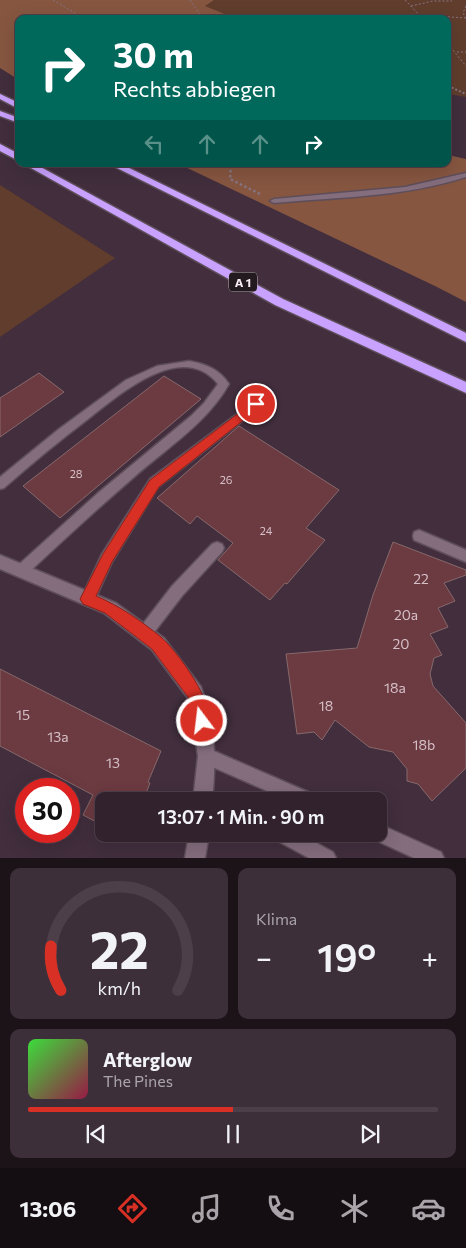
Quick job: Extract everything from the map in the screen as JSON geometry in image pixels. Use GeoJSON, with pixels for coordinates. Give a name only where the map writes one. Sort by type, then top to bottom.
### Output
{"type":"FeatureCollection","features":[{"type":"Feature","properties":{"kind":"highway"},"geometry":{"type":"LineString","coordinates":[[0,96],[15,105]]}},
{"type":"Feature","properties":{"kind":"highway"},"geometry":{"type":"LineString","coordinates":[[0,112],[15,119]]}},
{"type":"Feature","properties":{"kind":"highway"},"geometry":{"type":"LineString","coordinates":[[0,147],[15,156]]}},
{"type":"Feature","properties":{"kind":"highway","name":"A 1"},"geometry":{"type":"LineString","coordinates":[[34,167],[279,302],[466,388]]}},
{"type":"Feature","properties":{"kind":"highway"},"geometry":{"type":"LineString","coordinates":[[120,167],[466,338]]}},
{"type":"Feature","properties":{"kind":"street"},"geometry":{"type":"LineString","coordinates":[[0,562],[110,608],[158,644],[195,693],[202,721],[207,756],[204,792]]}},
{"type":"Feature","properties":{"kind":"street"},"geometry":{"type":"LineString","coordinates":[[195,858],[198,842]]}},
{"type":"Feature","properties":{"kind":"lane"},"geometry":{"type":"LineString","coordinates":[[274,201],[406,189],[466,175]]}},
{"type":"Feature","properties":{"kind":"lane"},"geometry":{"type":"LineString","coordinates":[[0,484],[84,416],[146,373],[167,367],[189,365],[208,368],[219,375],[224,384],[220,392],[199,415],[128,475],[21,571]]}},
{"type":"Feature","properties":{"kind":"lane"},"geometry":{"type":"LineString","coordinates":[[88,599],[107,558],[154,484],[256,404]]}},
{"type":"Feature","properties":{"kind":"lane"},"geometry":{"type":"LineString","coordinates":[[419,536],[466,556]]}},
{"type":"Feature","properties":{"kind":"lane"},"geometry":{"type":"LineString","coordinates":[[144,634],[177,591],[217,548]]}},
{"type":"Feature","properties":{"kind":"lane"},"geometry":{"type":"LineString","coordinates":[[207,756],[289,792]]}},
{"type":"Feature","properties":{"kind":"lane"},"geometry":{"type":"LineString","coordinates":[[387,837],[434,858]]}},
{"type":"Feature","properties":{"kind":"lane"},"geometry":{"type":"LineString","coordinates":[[297,842],[327,858]]}},
{"type":"Feature","properties":{"kind":"path"},"geometry":{"type":"LineString","coordinates":[[53,0],[78,15]]}},
{"type":"Feature","properties":{"kind":"path"},"geometry":{"type":"LineString","coordinates":[[190,0],[200,15]]}},
{"type":"Feature","properties":{"kind":"path"},"geometry":{"type":"LineString","coordinates":[[405,0],[419,15]]}},
{"type":"Feature","properties":{"kind":"path"},"geometry":{"type":"LineString","coordinates":[[411,6],[433,1],[452,1]]}},
{"type":"Feature","properties":{"kind":"path"},"geometry":{"type":"LineString","coordinates":[[451,17],[466,18],[463,14],[466,6]]}},
{"type":"Feature","properties":{"kind":"path"},"geometry":{"type":"LineString","coordinates":[[451,47],[466,66]]}},
{"type":"Feature","properties":{"kind":"path"},"geometry":{"type":"LineString","coordinates":[[456,52],[466,52]]}},
{"type":"Feature","properties":{"kind":"path"},"geometry":{"type":"LineString","coordinates":[[451,88],[465,94]]}},
{"type":"Feature","properties":{"kind":"path"},"geometry":{"type":"LineString","coordinates":[[232,167],[230,179],[274,201]]}},
{"type":"Feature","properties":{"kind":"shaded area"},"geometry":{"type":"Polygon","coordinates":[[[0,0],[214,0],[205,6],[227,15],[15,15],[15,77],[0,68],[0,0]]]}},
{"type":"Feature","properties":{"kind":"shaded area"},"geometry":{"type":"Polygon","coordinates":[[[214,0],[466,0],[466,97],[451,94],[451,15],[227,15],[204,6],[214,0]]]}},
{"type":"Feature","properties":{"kind":"shaded area"},"geometry":{"type":"Polygon","coordinates":[[[451,156],[466,159],[466,302],[185,167],[451,167],[451,156]]]}},
{"type":"Feature","properties":{"kind":"shaded area"},"geometry":{"type":"Polygon","coordinates":[[[0,185],[115,258],[0,337],[0,185]]]}},
{"type":"Feature","properties":{"kind":"building"},"geometry":{"type":"Polygon","coordinates":[[[39,373],[64,392],[0,437],[0,398],[39,373]]]}},
{"type":"Feature","properties":{"kind":"building"},"geometry":{"type":"Polygon","coordinates":[[[164,376],[201,399],[60,518],[23,486],[164,376]]]}},
{"type":"Feature","properties":{"kind":"building"},"geometry":{"type":"Polygon","coordinates":[[[239,426],[339,490],[306,528],[325,540],[287,584],[285,583],[270,600],[218,560],[233,543],[197,516],[190,524],[157,498],[239,426]]]}},
{"type":"Feature","properties":{"kind":"building"},"geometry":{"type":"Polygon","coordinates":[[[393,542],[466,570],[466,575],[444,583],[455,601],[438,608],[448,627],[430,634],[442,655],[434,658],[430,674],[433,686],[466,723],[466,768],[432,801],[418,784],[407,781],[407,769],[393,752],[369,747],[335,720],[322,740],[314,732],[297,734],[286,654],[357,648],[373,595],[393,542]]]}},
{"type":"Feature","properties":{"kind":"building"},"geometry":{"type":"Polygon","coordinates":[[[0,669],[161,751],[148,782],[150,783],[146,792],[95,792],[95,821],[83,815],[93,795],[80,788],[80,778],[61,778],[0,746],[0,669]]]}},
{"type":"Feature","properties":{"kind":"route"},"geometry":{"type":"LineString","coordinates":[[202,721],[195,693],[158,644],[110,608],[88,599],[107,558],[154,484],[256,404]]}}]}
